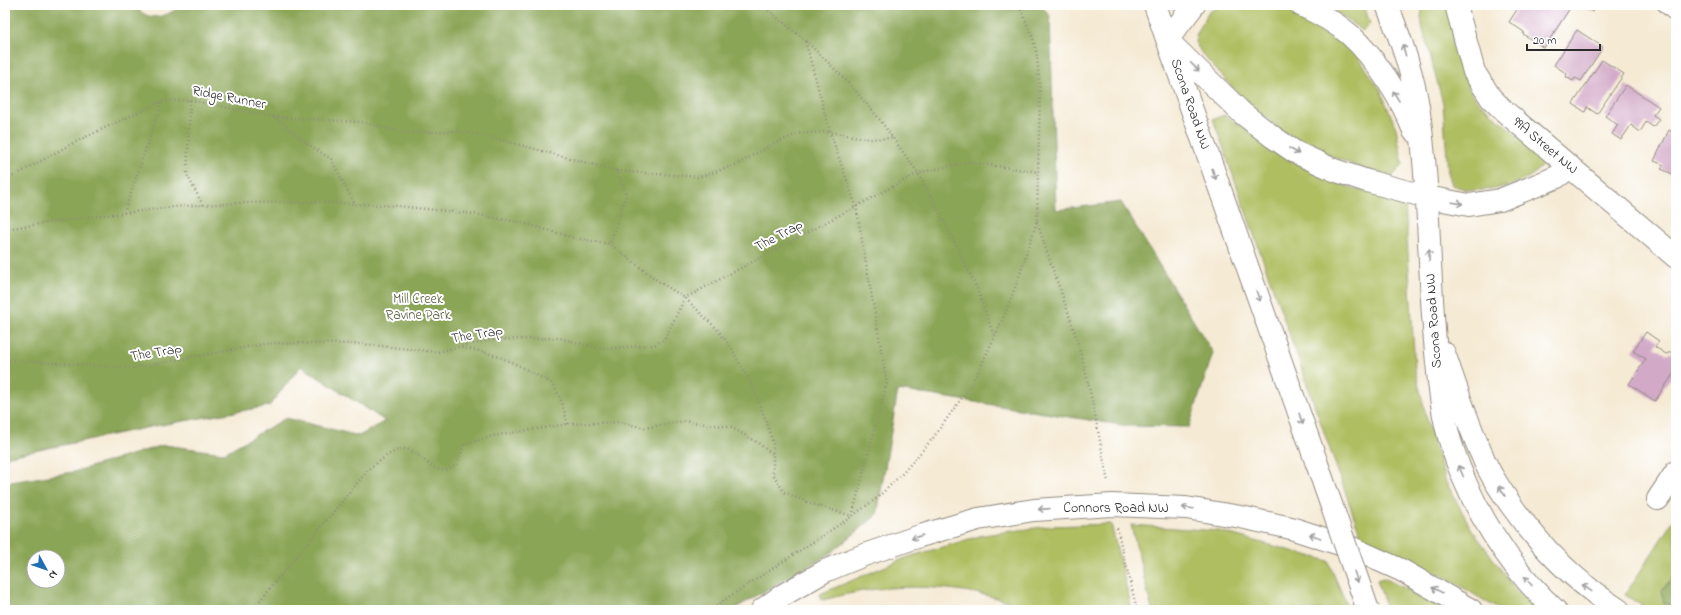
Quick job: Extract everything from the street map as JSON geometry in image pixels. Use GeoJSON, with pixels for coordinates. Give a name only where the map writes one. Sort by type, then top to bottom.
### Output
{"type":"FeatureCollection","features":[{"type":"Feature","properties":{"kind":"main road","name":"Scona Road NW"},"geometry":{"type":"LineString","coordinates":[[1155,5],[1368,610]]}},
{"type":"Feature","properties":{"kind":"main road"},"geometry":{"type":"LineString","coordinates":[[1194,5],[1167,40],[1242,114],[1272,137],[1295,152],[1334,170],[1367,181],[1427,197],[1469,205],[1500,200],[1557,177],[1570,167]]}},
{"type":"Feature","properties":{"kind":"main road"},"geometry":{"type":"LineString","coordinates":[[1301,5],[1330,21],[1349,35],[1385,77],[1402,104],[1424,157]]}},
{"type":"Feature","properties":{"kind":"main road","name":"Scona Road NW"},"geometry":{"type":"LineString","coordinates":[[1387,5],[1401,41],[1411,75],[1419,112],[1427,197],[1433,322],[1439,384],[1444,415],[1452,447],[1462,473],[1479,508],[1507,553],[1526,578],[1555,610]]}},
{"type":"Feature","properties":{"kind":"main road","name":"99A Street NW"},"geometry":{"type":"LineString","coordinates":[[1456,5],[1474,72],[1491,98],[1676,257]]}},
{"type":"Feature","properties":{"kind":"main road"},"geometry":{"type":"LineString","coordinates":[[1433,322],[1482,456],[1502,492],[1543,547],[1580,583],[1619,610]]}},
{"type":"Feature","properties":{"kind":"main road","name":"Connors Road NW"},"geometry":{"type":"LineString","coordinates":[[762,610],[783,595],[825,571],[864,555],[927,534],[978,519],[1034,510],[1112,505],[1186,508],[1241,517],[1291,528],[1352,548],[1401,570],[1471,610]]}},
{"type":"Feature","properties":{"kind":"lane"},"geometry":{"type":"LineString","coordinates":[[1665,5],[1676,15]]}},
{"type":"Feature","properties":{"kind":"path"},"geometry":{"type":"LineString","coordinates":[[762,5],[805,40],[844,78],[893,138],[918,173],[959,250],[978,292],[990,328],[996,336]]}},
{"type":"Feature","properties":{"kind":"path"},"geometry":{"type":"LineString","coordinates":[[709,610],[877,498],[903,473],[933,438],[969,388],[996,336],[1018,280],[1037,221],[1040,91],[1037,56],[1033,38],[1019,5]]}},
{"type":"Feature","properties":{"kind":"path"},"geometry":{"type":"LineString","coordinates":[[805,40],[830,132],[856,206],[887,384],[852,516]]}},
{"type":"Feature","properties":{"kind":"path"},"geometry":{"type":"LineString","coordinates":[[190,100],[187,176],[203,205]]}},
{"type":"Feature","properties":{"kind":"path","name":"Ridge Runner"},"geometry":{"type":"LineString","coordinates":[[5,179],[12,177],[73,143],[162,101],[190,100],[274,117],[308,144],[331,159],[354,204]]}},
{"type":"Feature","properties":{"kind":"path"},"geometry":{"type":"LineString","coordinates":[[124,213],[162,101]]}},
{"type":"Feature","properties":{"kind":"path"},"geometry":{"type":"LineString","coordinates":[[274,117],[361,122],[406,133],[457,131],[494,138],[617,171],[699,177],[736,165],[773,144],[800,133],[830,132],[869,139],[893,138]]}},
{"type":"Feature","properties":{"kind":"path","name":"The Trap"},"geometry":{"type":"LineString","coordinates":[[5,360],[133,368],[269,343],[364,344],[437,352],[490,340],[560,338],[601,350],[654,345],[664,340],[685,298],[918,173],[968,162],[1038,172]]}},
{"type":"Feature","properties":{"kind":"path"},"geometry":{"type":"LineString","coordinates":[[610,244],[626,195],[617,171]]}},
{"type":"Feature","properties":{"kind":"path"},"geometry":{"type":"LineString","coordinates":[[5,230],[124,213],[203,205],[240,202],[315,202],[398,206],[474,214],[523,223],[574,238],[610,244],[658,281],[685,298],[717,329],[742,367],[753,387],[773,443],[774,474],[784,492],[809,503],[852,516]]}},
{"type":"Feature","properties":{"kind":"path"},"geometry":{"type":"LineString","coordinates":[[1037,221],[1047,257],[1080,351],[1089,385],[1112,505],[1137,610]]}},
{"type":"Feature","properties":{"kind":"path"},"geometry":{"type":"LineString","coordinates":[[458,347],[474,349],[500,358],[528,370],[550,382],[562,403],[568,424]]}},
{"type":"Feature","properties":{"kind":"path"},"geometry":{"type":"LineString","coordinates":[[252,610],[368,470],[386,456],[404,449],[413,451],[426,464],[438,469],[446,469],[457,464],[464,446],[492,436],[568,424],[620,422],[645,428],[683,421],[717,424],[731,427],[755,441],[774,455]]}},
{"type":"Feature","properties":{"kind":"green space","name":"Mill Creek Ravine Park"},"geometry":{"type":"Polygon","coordinates":[[[5,5],[135,5],[145,14],[157,17],[169,13],[181,5],[1041,5],[1050,16],[1056,210],[1121,202],[1213,353],[1189,427],[1127,426],[898,390],[877,515],[831,553],[732,610],[5,610],[5,483],[73,472],[164,445],[224,453],[286,418],[359,436],[385,421],[301,366],[269,406],[150,427],[5,457],[5,5]]]}},
{"type":"Feature","properties":{"kind":"green space"},"geometry":{"type":"Polygon","coordinates":[[[1222,5],[1284,6],[1323,27],[1356,54],[1380,89],[1396,128],[1403,164],[1393,176],[1359,167],[1321,152],[1281,130],[1242,98],[1202,54],[1195,42],[1197,31],[1209,12],[1222,5]]]}},
{"type":"Feature","properties":{"kind":"green space"},"geometry":{"type":"Polygon","coordinates":[[[1326,5],[1364,5],[1370,24],[1363,31],[1326,5]]]}},
{"type":"Feature","properties":{"kind":"green space"},"geometry":{"type":"Polygon","coordinates":[[[1423,5],[1448,5],[1469,89],[1479,102],[1540,155],[1543,164],[1530,177],[1512,185],[1492,189],[1470,190],[1452,185],[1448,172],[1443,103],[1422,26],[1421,16],[1423,5]]]}},
{"type":"Feature","properties":{"kind":"green space"},"geometry":{"type":"Polygon","coordinates":[[[1225,115],[1269,146],[1316,173],[1349,187],[1391,197],[1405,203],[1415,370],[1430,431],[1446,482],[1471,528],[1515,589],[1536,610],[1500,610],[1442,575],[1364,545],[1213,119],[1225,115]]]}},
{"type":"Feature","properties":{"kind":"green space"},"geometry":{"type":"Polygon","coordinates":[[[1676,516],[1676,574],[1662,590],[1664,603],[1676,607],[1676,610],[1649,610],[1625,595],[1676,516]]]}},
{"type":"Feature","properties":{"kind":"green space"},"geometry":{"type":"Polygon","coordinates":[[[1111,524],[1132,610],[1031,610],[994,597],[935,588],[915,587],[876,589],[822,600],[820,594],[905,558],[983,535],[1050,526],[1111,524]]]}},
{"type":"Feature","properties":{"kind":"green space"},"geometry":{"type":"Polygon","coordinates":[[[1131,525],[1219,531],[1328,561],[1349,610],[1152,610],[1131,525]]]}},
{"type":"Feature","properties":{"kind":"green space"},"geometry":{"type":"Polygon","coordinates":[[[1676,574],[1676,607],[1664,603],[1662,590],[1676,574]]]}},
{"type":"Feature","properties":{"kind":"green space"},"geometry":{"type":"Polygon","coordinates":[[[1383,578],[1420,595],[1444,610],[1387,610],[1377,580],[1383,578]]]}},
{"type":"Feature","properties":{"kind":"building"},"geometry":{"type":"Polygon","coordinates":[[[1520,5],[1572,5],[1544,48],[1523,34],[1524,32],[1509,22],[1520,5]]]}},
{"type":"Feature","properties":{"kind":"building"},"geometry":{"type":"Polygon","coordinates":[[[1583,5],[1597,5],[1592,12],[1583,5]]]}},
{"type":"Feature","properties":{"kind":"building"},"geometry":{"type":"Polygon","coordinates":[[[1577,30],[1603,47],[1581,81],[1575,78],[1573,81],[1566,77],[1567,74],[1554,65],[1577,30]]]}},
{"type":"Feature","properties":{"kind":"building"},"geometry":{"type":"Polygon","coordinates":[[[1602,60],[1624,74],[1597,114],[1587,107],[1585,112],[1573,104],[1602,60]]]}},
{"type":"Feature","properties":{"kind":"building"},"geometry":{"type":"Polygon","coordinates":[[[1626,85],[1659,107],[1653,115],[1659,119],[1653,127],[1646,122],[1640,132],[1631,125],[1621,140],[1612,134],[1618,125],[1605,116],[1626,85]]]}},
{"type":"Feature","properties":{"kind":"building"},"geometry":{"type":"Polygon","coordinates":[[[1669,130],[1676,134],[1675,175],[1661,169],[1664,165],[1654,161],[1669,130]]]}},
{"type":"Feature","properties":{"kind":"building"},"geometry":{"type":"Polygon","coordinates":[[[1646,332],[1659,341],[1655,347],[1666,354],[1671,352],[1676,355],[1676,370],[1655,401],[1629,384],[1646,359],[1633,351],[1646,332]]]}}]}
